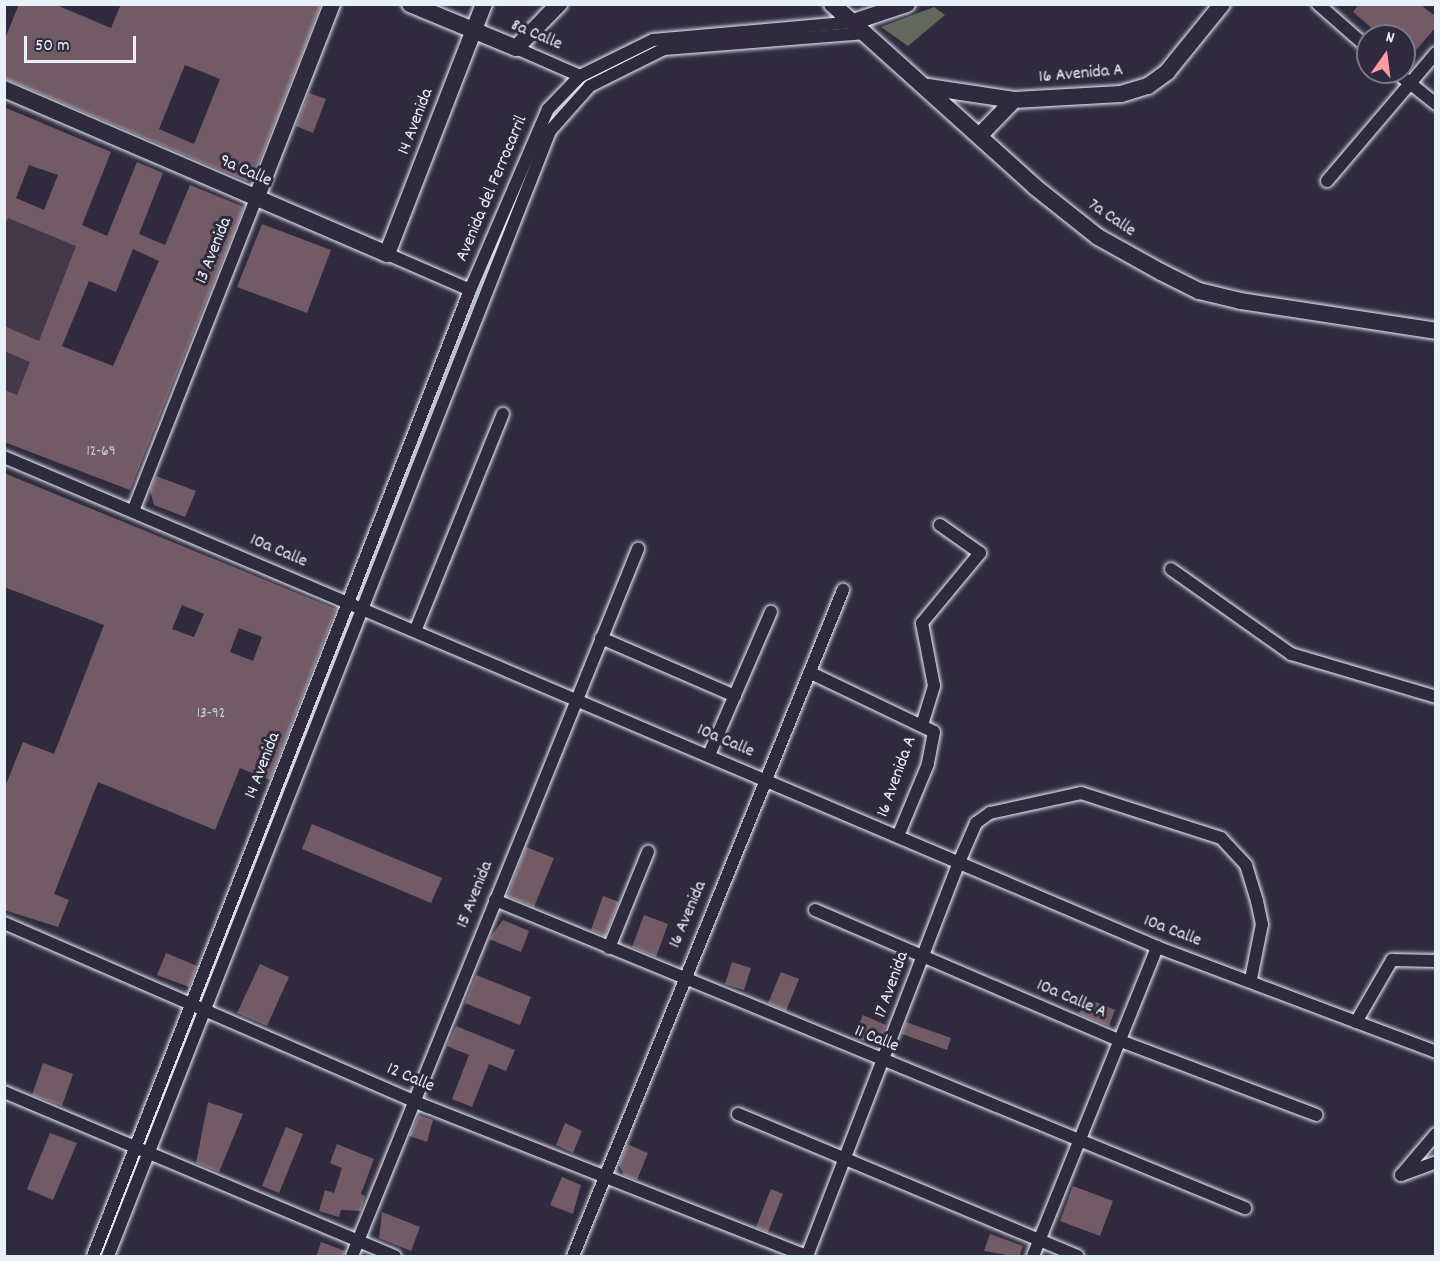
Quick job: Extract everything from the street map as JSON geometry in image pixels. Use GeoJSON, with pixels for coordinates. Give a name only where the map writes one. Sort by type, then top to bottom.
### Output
{"type":"FeatureCollection","features":[{"type":"Feature","properties":{"kind":"main road","name":"13 Avenida"},"geometry":{"type":"LineString","coordinates":[[256,199],[332,4]]}},
{"type":"Feature","properties":{"kind":"main road","name":"8a Calle"},"geometry":{"type":"LineString","coordinates":[[410,4],[516,48]]}},
{"type":"Feature","properties":{"kind":"main road","name":"14 Avenida"},"geometry":{"type":"LineString","coordinates":[[387,254],[484,4]]}},
{"type":"Feature","properties":{"kind":"main road"},"geometry":{"type":"LineString","coordinates":[[516,48],[560,4]]}},
{"type":"Feature","properties":{"kind":"main road","name":"7a Calle"},"geometry":{"type":"LineString","coordinates":[[832,4],[1098,237],[1199,291],[1436,331]]}},
{"type":"Feature","properties":{"kind":"main road"},"geometry":{"type":"LineString","coordinates":[[860,28],[908,4]]}},
{"type":"Feature","properties":{"kind":"main road","name":"16 Avenida A"},"geometry":{"type":"LineString","coordinates":[[928,87],[1014,100],[1095,97],[1148,86],[1167,72],[1222,4]]}},
{"type":"Feature","properties":{"kind":"main road","name":"9a Calle"},"geometry":{"type":"LineString","coordinates":[[4,89],[387,254]]}},
{"type":"Feature","properties":{"kind":"main road"},"geometry":{"type":"LineString","coordinates":[[981,133],[1014,100]]}},
{"type":"Feature","properties":{"kind":"street"},"geometry":{"type":"LineString","coordinates":[[1318,4],[1356,37]]}},
{"type":"Feature","properties":{"kind":"street","name":"Avenida del Ferrocarril"},"geometry":{"type":"LineString","coordinates":[[470,290],[538,127],[563,89],[580,76],[653,40],[860,28]]}},
{"type":"Feature","properties":{"kind":"street","name":"14 Avenida"},"geometry":{"type":"LineString","coordinates":[[108,1257],[543,145],[570,105],[604,76],[664,49],[860,28]]}},
{"type":"Feature","properties":{"kind":"street","name":"8a Calle"},"geometry":{"type":"LineString","coordinates":[[516,48],[580,76]]}},
{"type":"Feature","properties":{"kind":"street"},"geometry":{"type":"LineString","coordinates":[[1416,76],[1436,53]]}},
{"type":"Feature","properties":{"kind":"street"},"geometry":{"type":"LineString","coordinates":[[1328,181],[1409,84]]}},
{"type":"Feature","properties":{"kind":"street"},"geometry":{"type":"LineString","coordinates":[[1411,84],[1436,104]]}},
{"type":"Feature","properties":{"kind":"street","name":"13 Avenida"},"geometry":{"type":"LineString","coordinates":[[133,511],[256,199]]}},
{"type":"Feature","properties":{"kind":"street","name":"9a Calle"},"geometry":{"type":"LineString","coordinates":[[387,254],[470,290]]}},
{"type":"Feature","properties":{"kind":"street","name":"14 Avenida"},"geometry":{"type":"LineString","coordinates":[[93,1257],[470,290]]}},
{"type":"Feature","properties":{"kind":"street"},"geometry":{"type":"LineString","coordinates":[[416,629],[503,414]]}},
{"type":"Feature","properties":{"kind":"street","name":"10a Calle"},"geometry":{"type":"LineString","coordinates":[[4,457],[416,629],[1157,947],[1251,979],[1436,1052]]}},
{"type":"Feature","properties":{"kind":"street"},"geometry":{"type":"LineString","coordinates":[[811,673],[922,725],[934,686],[922,623],[980,553],[940,525]]}},
{"type":"Feature","properties":{"kind":"street","name":"15 Avenida"},"geometry":{"type":"LineString","coordinates":[[352,1257],[638,549]]}},
{"type":"Feature","properties":{"kind":"street"},"geometry":{"type":"LineString","coordinates":[[1172,569],[1291,654],[1436,697]]}},
{"type":"Feature","properties":{"kind":"street","name":"16 Avenida"},"geometry":{"type":"LineString","coordinates":[[573,1257],[604,1175],[843,590]]}},
{"type":"Feature","properties":{"kind":"street"},"geometry":{"type":"LineString","coordinates":[[709,755],[771,612]]}},
{"type":"Feature","properties":{"kind":"street"},"geometry":{"type":"LineString","coordinates":[[602,639],[735,696]]}},
{"type":"Feature","properties":{"kind":"street","name":"16 Avenida A"},"geometry":{"type":"LineString","coordinates":[[898,836],[928,764],[934,732],[922,725]]}},
{"type":"Feature","properties":{"kind":"street","name":"17 Avenida"},"geometry":{"type":"LineString","coordinates":[[807,1256],[884,1062],[922,956],[976,823],[1005,810],[1062,795],[1096,795],[1221,838],[1246,865],[1262,924],[1251,979]]}},
{"type":"Feature","properties":{"kind":"street"},"geometry":{"type":"LineString","coordinates":[[609,948],[648,852]]}},
{"type":"Feature","properties":{"kind":"street","name":"11 Calle"},"geometry":{"type":"LineString","coordinates":[[495,900],[1078,1143],[1245,1208]]}},
{"type":"Feature","properties":{"kind":"street","name":"10a Calle A"},"geometry":{"type":"LineString","coordinates":[[815,910],[1118,1040],[1316,1114]]}},
{"type":"Feature","properties":{"kind":"street","name":"12 Calle"},"geometry":{"type":"LineString","coordinates":[[4,923],[192,1007],[414,1101],[807,1256]]}},
{"type":"Feature","properties":{"kind":"street"},"geometry":{"type":"LineString","coordinates":[[1033,1257],[1157,947]]}},
{"type":"Feature","properties":{"kind":"street"},"geometry":{"type":"LineString","coordinates":[[1356,1022],[1392,960],[1436,961]]}},
{"type":"Feature","properties":{"kind":"street"},"geometry":{"type":"LineString","coordinates":[[4,1092],[395,1257]]}},
{"type":"Feature","properties":{"kind":"street"},"geometry":{"type":"LineString","coordinates":[[738,1114],[844,1161],[1077,1257]]}},
{"type":"Feature","properties":{"kind":"street"},"geometry":{"type":"LineString","coordinates":[[1436,1134],[1401,1176],[1436,1162]]}},
{"type":"Feature","properties":{"kind":"shaded area"},"geometry":{"type":"Polygon","coordinates":[[[934,7],[945,15],[908,46],[881,27],[934,7]]]}},
{"type":"Feature","properties":{"kind":"shaded area"},"geometry":{"type":"Polygon","coordinates":[[[16,198],[107,236],[43,392],[5,411],[4,200],[16,198]]]}},
{"type":"Feature","properties":{"kind":"building"},"geometry":{"type":"Polygon","coordinates":[[[19,4],[54,4],[111,28],[121,4],[321,4],[252,180],[246,181],[4,78],[4,41],[19,4]],[[185,65],[159,129],[194,144],[220,79],[185,65]]]}},
{"type":"Feature","properties":{"kind":"building"},"geometry":{"type":"Polygon","coordinates":[[[1359,4],[1420,4],[1436,17],[1436,27],[1416,50],[1416,24],[1367,24],[1353,12],[1359,4]]]}},
{"type":"Feature","properties":{"kind":"building"},"geometry":{"type":"Polygon","coordinates":[[[309,93],[326,99],[313,133],[296,126],[309,93]]]}},
{"type":"Feature","properties":{"kind":"building"},"geometry":{"type":"Polygon","coordinates":[[[4,107],[111,152],[82,225],[107,236],[137,162],[163,173],[139,234],[165,245],[190,185],[244,207],[130,490],[4,442],[4,390],[17,395],[30,362],[4,351],[4,326],[39,341],[76,246],[8,218],[4,225],[4,107]],[[29,165],[16,198],[44,210],[58,175],[29,165]],[[133,249],[116,292],[89,281],[62,346],[113,366],[159,261],[133,249]]]}},
{"type":"Feature","properties":{"kind":"building"},"geometry":{"type":"Polygon","coordinates":[[[262,224],[331,250],[307,313],[237,287],[262,224]]]}},
{"type":"Feature","properties":{"kind":"building"},"geometry":{"type":"Polygon","coordinates":[[[4,473],[336,609],[270,780],[240,768],[215,830],[98,782],[54,894],[69,900],[58,927],[4,910],[4,789],[23,742],[54,754],[104,625],[4,587],[4,473]],[[182,605],[172,629],[194,637],[204,614],[182,605]],[[239,628],[230,652],[253,661],[262,637],[239,628]]]}},
{"type":"Feature","properties":{"kind":"building"},"geometry":{"type":"Polygon","coordinates":[[[156,476],[196,491],[185,517],[154,505],[150,490],[156,476]]]}},
{"type":"Feature","properties":{"kind":"building"},"geometry":{"type":"Polygon","coordinates":[[[312,824],[442,878],[431,903],[302,849],[312,824]]]}},
{"type":"Feature","properties":{"kind":"building"},"geometry":{"type":"Polygon","coordinates":[[[526,847],[554,858],[534,907],[507,896],[526,847]]]}},
{"type":"Feature","properties":{"kind":"building"},"geometry":{"type":"Polygon","coordinates":[[[603,896],[619,902],[605,936],[591,930],[603,896]]]}},
{"type":"Feature","properties":{"kind":"building"},"geometry":{"type":"Polygon","coordinates":[[[644,915],[668,924],[656,957],[632,947],[644,915]]]}},
{"type":"Feature","properties":{"kind":"building"},"geometry":{"type":"Polygon","coordinates":[[[503,920],[529,931],[521,952],[489,939],[503,920]]]}},
{"type":"Feature","properties":{"kind":"building"},"geometry":{"type":"Polygon","coordinates":[[[166,953],[197,966],[189,987],[157,975],[166,953]]]}},
{"type":"Feature","properties":{"kind":"building"},"geometry":{"type":"Polygon","coordinates":[[[732,962],[751,968],[744,990],[725,984],[732,962]]]}},
{"type":"Feature","properties":{"kind":"building"},"geometry":{"type":"Polygon","coordinates":[[[260,964],[289,977],[267,1026],[237,1013],[260,964]]]}},
{"type":"Feature","properties":{"kind":"building"},"geometry":{"type":"Polygon","coordinates":[[[781,972],[799,979],[786,1011],[768,1003],[781,972]]]}},
{"type":"Feature","properties":{"kind":"building"},"geometry":{"type":"Polygon","coordinates":[[[476,975],[531,997],[520,1025],[465,1003],[476,975]]]}},
{"type":"Feature","properties":{"kind":"building"},"geometry":{"type":"Polygon","coordinates":[[[1086,998],[1115,1010],[1109,1026],[1079,1014],[1086,998]]]}},
{"type":"Feature","properties":{"kind":"building"},"geometry":{"type":"Polygon","coordinates":[[[863,1015],[886,1025],[878,1044],[853,1038],[863,1015]]]}},
{"type":"Feature","properties":{"kind":"building"},"geometry":{"type":"Polygon","coordinates":[[[906,1022],[951,1038],[947,1050],[902,1034],[906,1022]]]}},
{"type":"Feature","properties":{"kind":"building"},"geometry":{"type":"Polygon","coordinates":[[[456,1026],[515,1050],[506,1071],[489,1064],[472,1107],[452,1099],[469,1055],[447,1046],[456,1026]]]}},
{"type":"Feature","properties":{"kind":"building"},"geometry":{"type":"Polygon","coordinates":[[[43,1063],[73,1074],[62,1106],[32,1095],[43,1063]]]}},
{"type":"Feature","properties":{"kind":"building"},"geometry":{"type":"Polygon","coordinates":[[[208,1102],[243,1114],[219,1172],[196,1163],[208,1102]]]}},
{"type":"Feature","properties":{"kind":"building"},"geometry":{"type":"Polygon","coordinates":[[[419,1115],[433,1120],[427,1142],[409,1136],[419,1115]]]}},
{"type":"Feature","properties":{"kind":"building"},"geometry":{"type":"Polygon","coordinates":[[[565,1123],[582,1131],[573,1153],[556,1145],[565,1123]]]}},
{"type":"Feature","properties":{"kind":"building"},"geometry":{"type":"Polygon","coordinates":[[[286,1127],[303,1134],[279,1193],[262,1186],[286,1127]]]}},
{"type":"Feature","properties":{"kind":"building"},"geometry":{"type":"Polygon","coordinates":[[[50,1133],[77,1143],[53,1200],[27,1189],[50,1133]]]}},
{"type":"Feature","properties":{"kind":"building"},"geometry":{"type":"Polygon","coordinates":[[[337,1144],[374,1159],[361,1194],[365,1196],[361,1211],[341,1210],[339,1217],[319,1211],[325,1190],[334,1193],[342,1168],[330,1163],[337,1144]]]}},
{"type":"Feature","properties":{"kind":"building"},"geometry":{"type":"Polygon","coordinates":[[[627,1144],[648,1153],[637,1180],[624,1175],[619,1165],[627,1144]]]}},
{"type":"Feature","properties":{"kind":"building"},"geometry":{"type":"Polygon","coordinates":[[[562,1177],[581,1185],[573,1214],[550,1205],[562,1177]]]}},
{"type":"Feature","properties":{"kind":"building"},"geometry":{"type":"Polygon","coordinates":[[[1073,1186],[1113,1201],[1100,1236],[1060,1221],[1073,1186]]]}},
{"type":"Feature","properties":{"kind":"building"},"geometry":{"type":"Polygon","coordinates":[[[771,1189],[783,1194],[768,1232],[756,1227],[771,1189]]]}},
{"type":"Feature","properties":{"kind":"building"},"geometry":{"type":"Polygon","coordinates":[[[382,1212],[420,1227],[411,1251],[379,1238],[382,1212]]]}},
{"type":"Feature","properties":{"kind":"building"},"geometry":{"type":"Polygon","coordinates":[[[990,1234],[1023,1246],[1019,1257],[984,1251],[990,1234]]]}},
{"type":"Feature","properties":{"kind":"building"},"geometry":{"type":"Polygon","coordinates":[[[321,1242],[345,1251],[344,1257],[316,1257],[321,1242]]]}}]}
